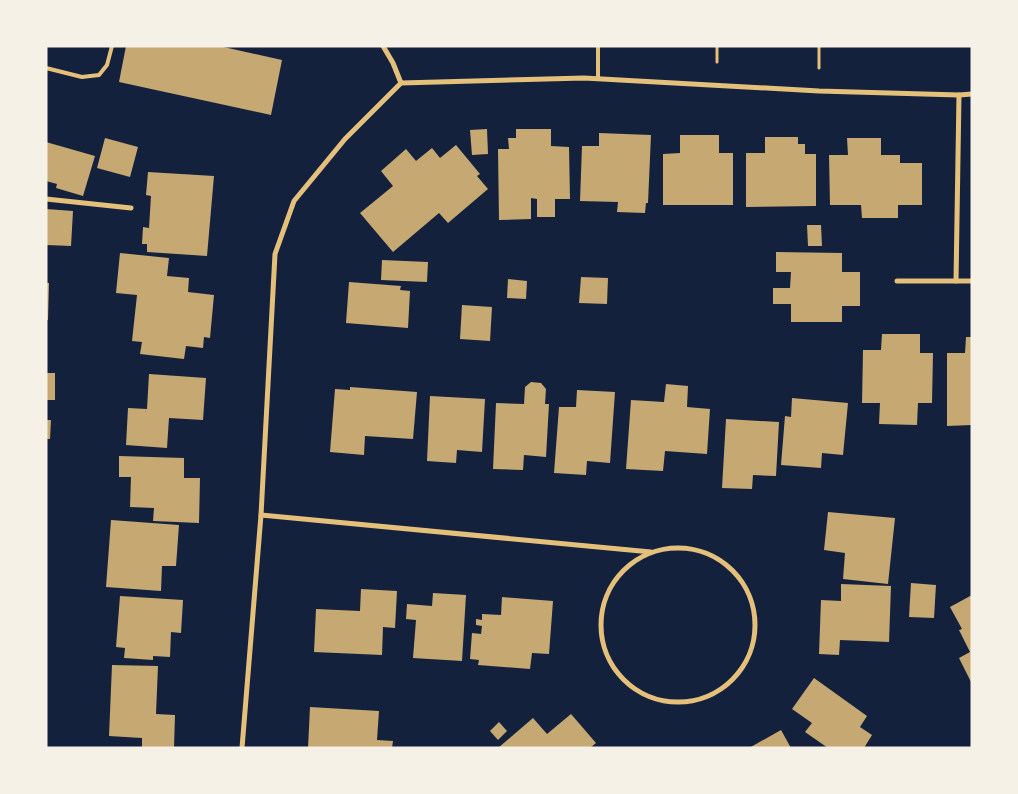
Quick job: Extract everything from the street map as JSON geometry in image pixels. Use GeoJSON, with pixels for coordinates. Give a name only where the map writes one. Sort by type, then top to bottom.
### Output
{"type":"FeatureCollection","features":[{"type":"Feature","properties":{"kind":"street"},"geometry":{"type":"LineString","coordinates":[[383,46],[393,63],[401,83]]}},
{"type":"Feature","properties":{"kind":"street"},"geometry":{"type":"LineString","coordinates":[[242,748],[261,515],[274,254],[294,201],[345,139],[401,83],[598,79],[819,91],[972,94]]}},
{"type":"Feature","properties":{"kind":"street"},"geometry":{"type":"LineString","coordinates":[[956,281],[959,95]]}},
{"type":"Feature","properties":{"kind":"street"},"geometry":{"type":"LineString","coordinates":[[46,199],[131,208]]}},
{"type":"Feature","properties":{"kind":"street"},"geometry":{"type":"LineString","coordinates":[[897,281],[972,281]]}},
{"type":"Feature","properties":{"kind":"street"},"geometry":{"type":"LineString","coordinates":[[261,515],[652,552],[678,548],[704,552],[727,565],[744,584],[754,609],[754,635],[747,660],[731,681],[709,695],[685,702],[660,700],[637,691],[618,675],[606,653],[600,629],[603,605],[613,582],[630,564],[652,552]]}},
{"type":"Feature","properties":{"kind":"lane"},"geometry":{"type":"LineString","coordinates":[[46,68],[82,77],[99,75],[107,65],[112,46]]}},
{"type":"Feature","properties":{"kind":"lane"},"geometry":{"type":"LineString","coordinates":[[598,46],[598,79]]}},
{"type":"Feature","properties":{"kind":"building"},"geometry":{"type":"Polygon","coordinates":[[[126,46],[219,46],[282,60],[271,115],[119,82],[126,46]]]}},
{"type":"Feature","properties":{"kind":"building"},"geometry":{"type":"Polygon","coordinates":[[[487,129],[488,154],[472,155],[470,130],[487,129]]]}},
{"type":"Feature","properties":{"kind":"building"},"geometry":{"type":"Polygon","coordinates":[[[516,129],[551,129],[551,146],[569,147],[570,199],[555,199],[555,217],[537,217],[537,199],[531,198],[531,219],[499,220],[498,149],[509,149],[508,138],[516,138],[516,129]]]}},
{"type":"Feature","properties":{"kind":"building"},"geometry":{"type":"Polygon","coordinates":[[[599,133],[651,135],[648,203],[646,203],[645,213],[617,212],[618,202],[580,201],[582,146],[599,146],[599,133]]]}},
{"type":"Feature","properties":{"kind":"building"},"geometry":{"type":"Polygon","coordinates":[[[680,135],[719,135],[719,153],[733,153],[733,205],[663,205],[663,154],[680,153],[680,135]]]}},
{"type":"Feature","properties":{"kind":"building"},"geometry":{"type":"Polygon","coordinates":[[[765,137],[798,137],[798,144],[805,144],[805,154],[816,154],[816,206],[746,207],[746,153],[765,153],[765,137]]]}},
{"type":"Feature","properties":{"kind":"building"},"geometry":{"type":"Polygon","coordinates":[[[105,138],[138,147],[130,177],[97,168],[105,138]]]}},
{"type":"Feature","properties":{"kind":"building"},"geometry":{"type":"Polygon","coordinates":[[[847,138],[881,138],[881,155],[900,155],[900,163],[922,163],[922,205],[898,205],[898,218],[862,218],[861,205],[830,205],[829,155],[848,155],[847,138]]]}},
{"type":"Feature","properties":{"kind":"building"},"geometry":{"type":"Polygon","coordinates":[[[46,142],[95,156],[83,196],[56,188],[57,184],[46,181],[46,142]]]}},
{"type":"Feature","properties":{"kind":"building"},"geometry":{"type":"Polygon","coordinates":[[[456,145],[480,174],[477,176],[488,189],[448,223],[439,213],[393,252],[360,213],[393,186],[381,171],[406,149],[416,161],[432,148],[440,158],[456,145]]]}},
{"type":"Feature","properties":{"kind":"building"},"geometry":{"type":"Polygon","coordinates":[[[148,172],[214,176],[207,256],[147,252],[147,244],[142,244],[143,227],[149,228],[151,196],[146,195],[148,172]]]}},
{"type":"Feature","properties":{"kind":"building"},"geometry":{"type":"Polygon","coordinates":[[[46,209],[73,211],[71,246],[46,245],[46,209]]]}},
{"type":"Feature","properties":{"kind":"building"},"geometry":{"type":"Polygon","coordinates":[[[807,225],[821,225],[822,246],[808,246],[807,225]]]}},
{"type":"Feature","properties":{"kind":"building"},"geometry":{"type":"Polygon","coordinates":[[[776,252],[842,253],[842,272],[860,272],[860,306],[842,306],[842,322],[791,322],[791,304],[773,304],[773,288],[790,288],[791,272],[776,272],[776,252]]]}},
{"type":"Feature","properties":{"kind":"building"},"geometry":{"type":"Polygon","coordinates":[[[120,253],[169,258],[167,276],[189,278],[188,292],[214,295],[210,338],[204,337],[203,348],[186,346],[184,359],[140,354],[142,342],[132,341],[137,295],[116,293],[120,253]]]}},
{"type":"Feature","properties":{"kind":"building"},"geometry":{"type":"Polygon","coordinates":[[[382,260],[428,262],[427,282],[381,280],[382,260]]]}},
{"type":"Feature","properties":{"kind":"building"},"geometry":{"type":"Polygon","coordinates":[[[581,277],[608,278],[607,304],[579,303],[581,277]]]}},
{"type":"Feature","properties":{"kind":"building"},"geometry":{"type":"Polygon","coordinates":[[[508,279],[527,281],[526,299],[507,298],[508,279]]]}},
{"type":"Feature","properties":{"kind":"building"},"geometry":{"type":"Polygon","coordinates":[[[349,282],[401,286],[400,290],[410,291],[408,328],[346,323],[349,282]]]}},
{"type":"Feature","properties":{"kind":"building"},"geometry":{"type":"Polygon","coordinates":[[[46,283],[49,283],[48,320],[46,320],[46,283]]]}},
{"type":"Feature","properties":{"kind":"building"},"geometry":{"type":"Polygon","coordinates":[[[462,305],[492,307],[490,341],[460,339],[462,305]]]}},
{"type":"Feature","properties":{"kind":"building"},"geometry":{"type":"Polygon","coordinates":[[[882,334],[920,334],[920,353],[933,353],[932,403],[918,403],[917,425],[879,424],[880,403],[862,403],[863,350],[881,350],[882,334]]]}},
{"type":"Feature","properties":{"kind":"building"},"geometry":{"type":"Polygon","coordinates":[[[966,337],[972,337],[972,425],[947,426],[947,353],[965,353],[966,337]]]}},
{"type":"Feature","properties":{"kind":"building"},"geometry":{"type":"Polygon","coordinates":[[[46,373],[55,373],[55,400],[46,400],[46,373]]]}},
{"type":"Feature","properties":{"kind":"building"},"geometry":{"type":"Polygon","coordinates":[[[149,374],[206,378],[203,420],[169,418],[167,448],[126,445],[128,408],[147,409],[149,374]]]}},
{"type":"Feature","properties":{"kind":"building"},"geometry":{"type":"Polygon","coordinates":[[[531,382],[541,383],[546,389],[545,404],[549,404],[546,457],[524,455],[523,470],[493,469],[496,403],[524,404],[525,387],[531,382]]]}},
{"type":"Feature","properties":{"kind":"building"},"geometry":{"type":"Polygon","coordinates":[[[666,384],[688,386],[687,407],[710,409],[707,454],[665,451],[663,471],[626,469],[631,400],[664,402],[666,384]]]}},
{"type":"Feature","properties":{"kind":"building"},"geometry":{"type":"Polygon","coordinates":[[[350,387],[417,392],[413,439],[365,436],[364,455],[330,452],[335,389],[350,390],[350,387]]]}},
{"type":"Feature","properties":{"kind":"building"},"geometry":{"type":"Polygon","coordinates":[[[577,390],[615,392],[610,463],[587,461],[586,475],[554,473],[559,407],[576,407],[577,390]]]}},
{"type":"Feature","properties":{"kind":"building"},"geometry":{"type":"Polygon","coordinates":[[[430,396],[485,399],[482,452],[457,450],[456,463],[427,461],[430,396]]]}},
{"type":"Feature","properties":{"kind":"building"},"geometry":{"type":"Polygon","coordinates":[[[792,398],[848,403],[843,455],[822,453],[821,468],[781,465],[785,416],[791,417],[792,398]]]}},
{"type":"Feature","properties":{"kind":"building"},"geometry":{"type":"Polygon","coordinates":[[[726,419],[779,422],[776,476],[753,475],[752,489],[722,488],[726,419]]]}},
{"type":"Feature","properties":{"kind":"building"},"geometry":{"type":"Polygon","coordinates":[[[46,420],[51,420],[50,439],[46,439],[46,420]]]}},
{"type":"Feature","properties":{"kind":"building"},"geometry":{"type":"Polygon","coordinates":[[[119,456],[184,458],[184,478],[200,478],[199,523],[153,521],[154,508],[130,507],[131,477],[119,477],[119,456]]]}},
{"type":"Feature","properties":{"kind":"building"},"geometry":{"type":"Polygon","coordinates":[[[828,512],[895,518],[888,584],[843,579],[845,553],[824,550],[828,512]]]}},
{"type":"Feature","properties":{"kind":"building"},"geometry":{"type":"Polygon","coordinates":[[[111,520],[179,525],[176,566],[162,566],[161,591],[106,587],[111,520]]]}},
{"type":"Feature","properties":{"kind":"building"},"geometry":{"type":"Polygon","coordinates":[[[911,583],[936,585],[934,618],[909,617],[911,583]]]}},
{"type":"Feature","properties":{"kind":"building"},"geometry":{"type":"Polygon","coordinates":[[[841,584],[891,586],[889,642],[840,640],[839,655],[819,654],[821,600],[841,601],[841,584]]]}},
{"type":"Feature","properties":{"kind":"building"},"geometry":{"type":"Polygon","coordinates":[[[361,589],[397,591],[395,628],[383,627],[382,655],[314,652],[316,609],[360,611],[361,589]]]}},
{"type":"Feature","properties":{"kind":"building"},"geometry":{"type":"Polygon","coordinates":[[[433,593],[466,595],[462,661],[413,658],[416,620],[406,619],[407,604],[432,606],[433,593]]]}},
{"type":"Feature","properties":{"kind":"building"},"geometry":{"type":"Polygon","coordinates":[[[972,595],[972,684],[959,658],[970,652],[959,630],[962,629],[950,607],[972,595]]]}},
{"type":"Feature","properties":{"kind":"building"},"geometry":{"type":"Polygon","coordinates":[[[120,596],[183,600],[181,633],[171,632],[170,657],[153,656],[153,660],[124,658],[125,648],[116,647],[120,596]]]}},
{"type":"Feature","properties":{"kind":"building"},"geometry":{"type":"Polygon","coordinates":[[[502,597],[553,601],[549,654],[532,653],[530,669],[478,665],[479,660],[470,659],[472,633],[481,634],[482,626],[476,625],[476,619],[482,620],[482,614],[501,615],[502,597]]]}},
{"type":"Feature","properties":{"kind":"building"},"geometry":{"type":"Polygon","coordinates":[[[112,665],[158,666],[156,714],[175,715],[174,748],[142,748],[142,738],[109,736],[112,665]]]}},
{"type":"Feature","properties":{"kind":"building"},"geometry":{"type":"Polygon","coordinates":[[[814,678],[867,716],[860,727],[872,735],[864,748],[828,748],[805,732],[812,723],[792,709],[814,678]]]}},
{"type":"Feature","properties":{"kind":"building"},"geometry":{"type":"Polygon","coordinates":[[[310,707],[379,711],[377,740],[393,741],[392,748],[308,748],[310,707]]]}},
{"type":"Feature","properties":{"kind":"building"},"geometry":{"type":"Polygon","coordinates":[[[571,714],[596,743],[590,748],[498,748],[533,718],[547,734],[571,714]]]}},
{"type":"Feature","properties":{"kind":"building"},"geometry":{"type":"Polygon","coordinates":[[[499,722],[507,731],[498,740],[490,731],[499,722]]]}},
{"type":"Feature","properties":{"kind":"building"},"geometry":{"type":"Polygon","coordinates":[[[781,730],[791,748],[749,748],[781,730]]]}}]}
